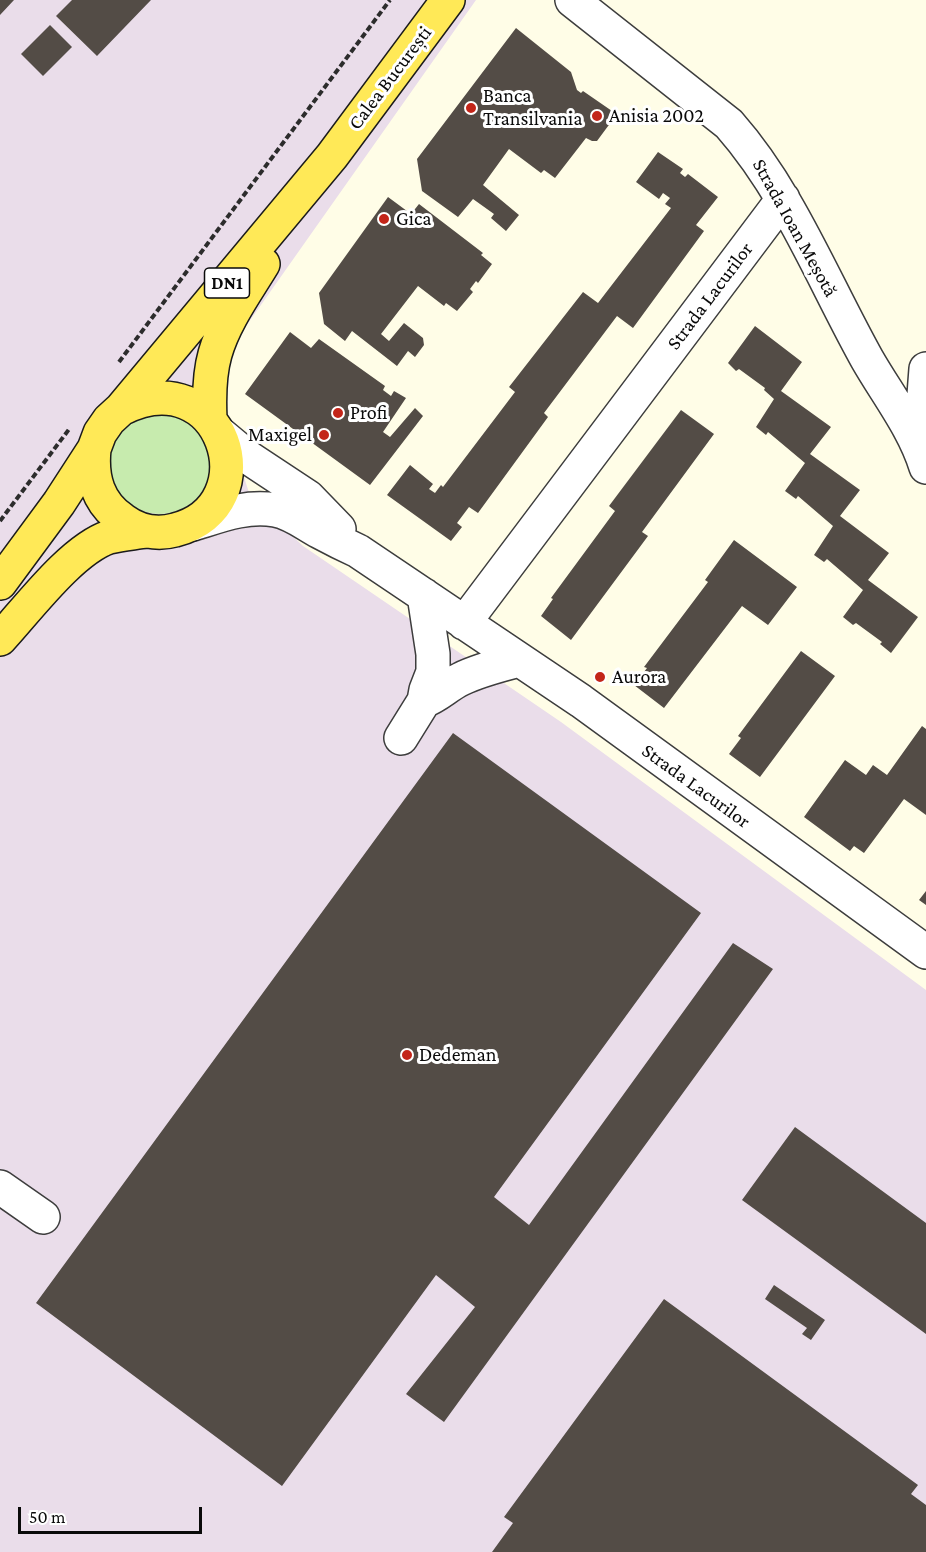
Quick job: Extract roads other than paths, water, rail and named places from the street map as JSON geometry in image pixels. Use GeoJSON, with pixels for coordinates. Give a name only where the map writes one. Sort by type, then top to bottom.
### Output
{"type":"FeatureCollection","features":[{"type":"Feature","properties":{"kind":"main road","name":"Calea București"},"geometry":{"type":"LineString","coordinates":[[0,583],[59,503],[94,449],[104,427],[332,156],[448,0]]}},
{"type":"Feature","properties":{"kind":"main road","name":"Calea București"},"geometry":{"type":"LineString","coordinates":[[214,426],[209,384],[215,354],[230,319],[332,156]]}},
{"type":"Feature","properties":{"kind":"main road","name":"Calea București"},"geometry":{"type":"LineString","coordinates":[[0,639],[57,576],[85,550],[108,538],[146,531],[170,531],[193,524],[215,504],[222,491],[227,462],[225,447],[214,426],[198,408],[167,397],[151,397],[136,401],[121,409]]}},
{"type":"Feature","properties":{"kind":"main road","name":"Calea București"},"geometry":{"type":"LineString","coordinates":[[94,449],[95,484],[103,500],[114,514],[129,525],[146,531]]}},
{"type":"Feature","properties":{"kind":"street","name":"Strada Ioan Meșotă"},"geometry":{"type":"LineString","coordinates":[[572,0],[729,124],[748,146],[783,199],[868,360],[923,457]]}},
{"type":"Feature","properties":{"kind":"street","name":"Strada Lacurilor"},"geometry":{"type":"LineString","coordinates":[[464,623],[783,199]]}},
{"type":"Feature","properties":{"kind":"street","name":"Strada Ioan Meșotă"},"geometry":{"type":"LineString","coordinates":[[923,457],[926,369]]}},
{"type":"Feature","properties":{"kind":"street","name":"Strada Lacurilor"},"geometry":{"type":"LineString","coordinates":[[214,426],[249,458],[308,497],[330,518],[358,551]]}},
{"type":"Feature","properties":{"kind":"street","name":"Strada Lacurilor"},"geometry":{"type":"LineString","coordinates":[[193,524],[225,513],[260,509],[276,510],[294,516],[321,533],[358,551],[581,701],[926,952]]}},
{"type":"Feature","properties":{"kind":"street"},"geometry":{"type":"LineString","coordinates":[[401,738],[424,701],[434,663],[424,595]]}},
{"type":"Feature","properties":{"kind":"street"},"geometry":{"type":"LineString","coordinates":[[424,701],[434,698],[448,686],[470,675],[519,660]]}},
{"type":"Feature","properties":{"kind":"street"},"geometry":{"type":"LineString","coordinates":[[0,1187],[43,1218]]}},
{"type":"Feature","properties":{"kind":"place","name":"Banca Transilvania"},"geometry":{"type":"Point","coordinates":[471,108]}},
{"type":"Feature","properties":{"kind":"place","name":"Anisia 2002"},"geometry":{"type":"Point","coordinates":[597,116]}},
{"type":"Feature","properties":{"kind":"place","name":"Gica"},"geometry":{"type":"Point","coordinates":[384,219]}},
{"type":"Feature","properties":{"kind":"place","name":"Profi"},"geometry":{"type":"Point","coordinates":[338,413]}},
{"type":"Feature","properties":{"kind":"place","name":"Maxigel"},"geometry":{"type":"Point","coordinates":[324,435]}},
{"type":"Feature","properties":{"kind":"place","name":"Aurora"},"geometry":{"type":"Point","coordinates":[600,677]}},
{"type":"Feature","properties":{"kind":"place","name":"Dedeman"},"geometry":{"type":"Point","coordinates":[407,1055]}}]}
